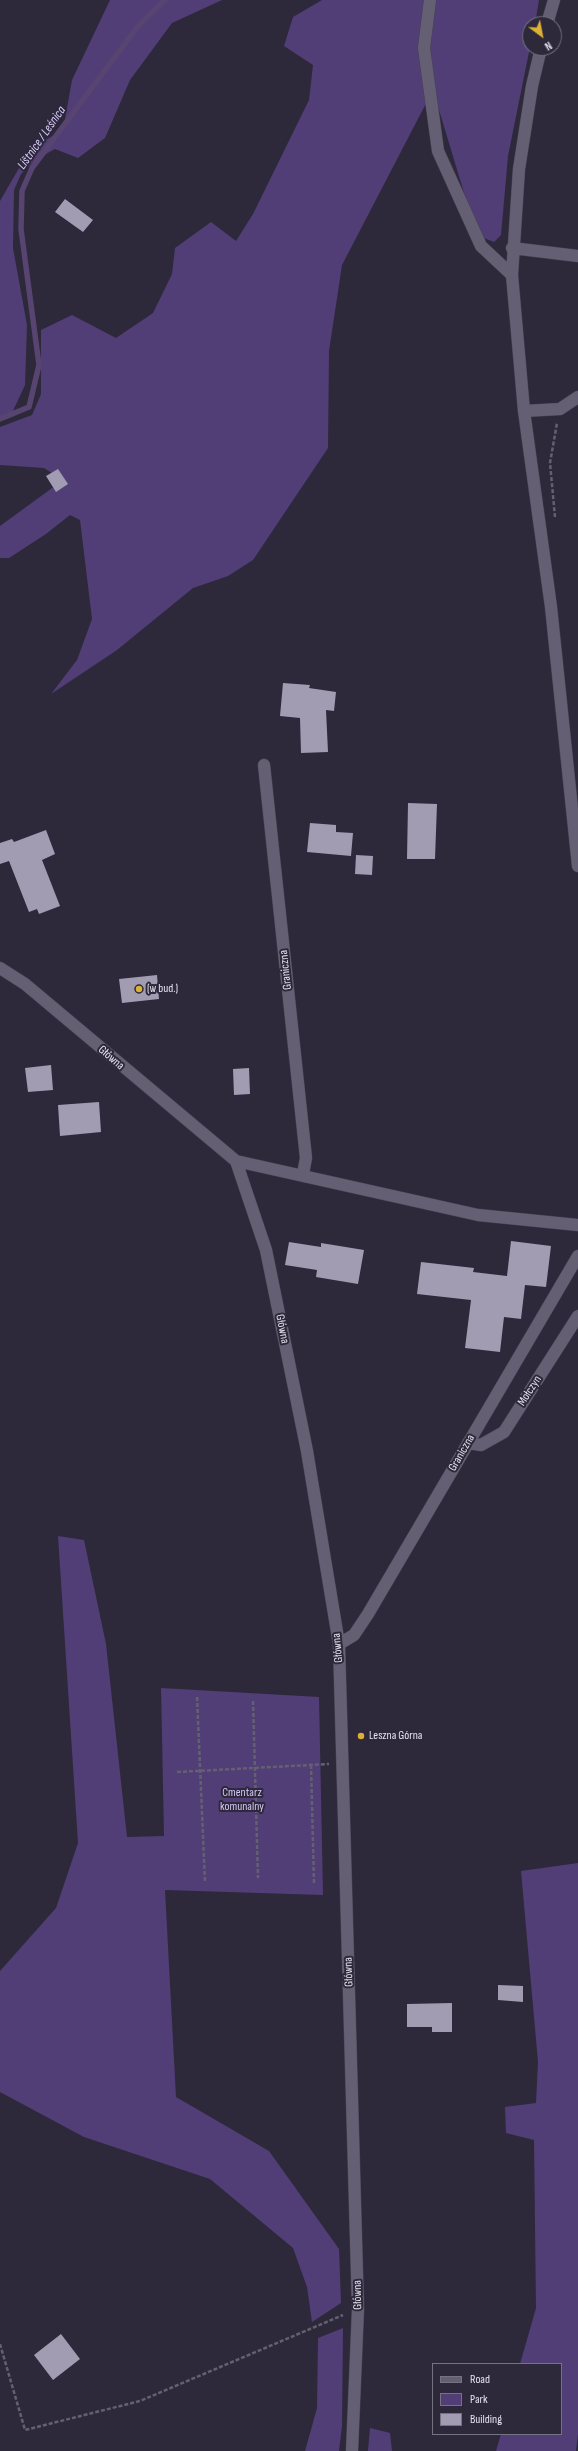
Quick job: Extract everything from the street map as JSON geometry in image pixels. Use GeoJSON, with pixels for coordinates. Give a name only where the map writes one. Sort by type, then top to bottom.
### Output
{"type":"FeatureCollection","features":[{"type":"Feature","properties":{"kind":"street"},"geometry":{"type":"LineString","coordinates":[[430,0],[424,48],[438,151],[481,246],[512,275]]}},
{"type":"Feature","properties":{"kind":"street"},"geometry":{"type":"LineString","coordinates":[[549,16],[554,0]]}},
{"type":"Feature","properties":{"kind":"street"},"geometry":{"type":"LineString","coordinates":[[539,56],[532,86],[519,169],[512,248],[512,275],[524,411],[551,607],[578,866]]}},
{"type":"Feature","properties":{"kind":"street"},"geometry":{"type":"LineString","coordinates":[[512,248],[578,256]]}},
{"type":"Feature","properties":{"kind":"street"},"geometry":{"type":"LineString","coordinates":[[524,411],[560,409],[578,397]]}},
{"type":"Feature","properties":{"kind":"street","name":"Graniczna"},"geometry":{"type":"LineString","coordinates":[[264,764],[306,1158],[303,1174]]}},
{"type":"Feature","properties":{"kind":"street","name":"Główna"},"geometry":{"type":"LineString","coordinates":[[0,968],[25,984],[236,1161],[266,1250],[307,1451],[339,1644],[344,1764],[358,2309],[352,2451]]}},
{"type":"Feature","properties":{"kind":"street"},"geometry":{"type":"LineString","coordinates":[[236,1161],[303,1174],[478,1215],[578,1225]]}},
{"type":"Feature","properties":{"kind":"street","name":"Graniczna"},"geometry":{"type":"LineString","coordinates":[[339,1644],[354,1635],[368,1614],[578,1256]]}},
{"type":"Feature","properties":{"kind":"street","name":"Mołczyn"},"geometry":{"type":"LineString","coordinates":[[468,1443],[481,1445],[504,1432],[578,1316]]}},
{"type":"Feature","properties":{"kind":"path"},"geometry":{"type":"LineString","coordinates":[[197,1697],[206,1882]]}},
{"type":"Feature","properties":{"kind":"path"},"geometry":{"type":"LineString","coordinates":[[253,1701],[258,1878]]}},
{"type":"Feature","properties":{"kind":"path"},"geometry":{"type":"LineString","coordinates":[[177,1772],[344,1764]]}},
{"type":"Feature","properties":{"kind":"path"},"geometry":{"type":"LineString","coordinates":[[311,1765],[314,1883]]}},
{"type":"Feature","properties":{"kind":"path"},"geometry":{"type":"LineString","coordinates":[[0,2344],[24,2430],[140,2401],[358,2309]]}},
{"type":"Feature","properties":{"kind":"green space"},"geometry":{"type":"Polygon","coordinates":[[[110,0],[222,0],[172,23],[130,80],[105,138],[78,158],[55,149],[35,160],[21,174],[14,190],[13,248],[27,325],[25,385],[12,413],[0,421],[0,201],[30,149],[63,130],[72,80],[110,0]]]}},
{"type":"Feature","properties":{"kind":"green space"},"geometry":{"type":"Polygon","coordinates":[[[322,0],[539,0],[536,16],[522,16],[522,56],[528,56],[508,156],[501,235],[494,242],[484,238],[471,216],[433,90],[342,265],[329,351],[328,448],[253,560],[228,576],[193,588],[117,650],[51,694],[77,660],[92,619],[80,520],[70,515],[46,534],[9,558],[0,558],[0,526],[63,480],[44,468],[0,465],[0,427],[32,415],[41,394],[41,330],[72,315],[116,338],[153,313],[172,274],[175,248],[211,222],[236,241],[253,214],[309,100],[313,65],[284,46],[293,17],[322,0]]]}},
{"type":"Feature","properties":{"kind":"green space","name":"Cmentarz komunalny"},"geometry":{"type":"Polygon","coordinates":[[[58,1536],[84,1540],[106,1644],[127,1837],[164,1836],[161,1688],[319,1697],[323,1895],[165,1890],[176,2097],[269,2151],[339,2249],[341,2303],[312,2322],[307,2287],[293,2248],[210,2179],[84,2137],[0,2092],[0,1971],[56,1908],[78,1843],[58,1536]]]}},
{"type":"Feature","properties":{"kind":"green space"},"geometry":{"type":"Polygon","coordinates":[[[578,1863],[578,2434],[576,2451],[496,2451],[501,2435],[562,2435],[562,2363],[520,2363],[536,2308],[534,2140],[506,2133],[505,2107],[536,2103],[538,2062],[521,1871],[578,1863]]]}},
{"type":"Feature","properties":{"kind":"green space"},"geometry":{"type":"Polygon","coordinates":[[[343,2328],[342,2426],[339,2451],[305,2451],[317,2408],[318,2338],[343,2328]]]}},
{"type":"Feature","properties":{"kind":"green space"},"geometry":{"type":"Polygon","coordinates":[[[370,2428],[390,2433],[392,2451],[368,2451],[370,2428]]]}},
{"type":"Feature","properties":{"kind":"building"},"geometry":{"type":"Polygon","coordinates":[[[65,199],[93,220],[83,232],[55,212],[65,199]]]}},
{"type":"Feature","properties":{"kind":"building"},"geometry":{"type":"Polygon","coordinates":[[[58,469],[68,484],[56,492],[46,476],[58,469]]]}},
{"type":"Feature","properties":{"kind":"building"},"geometry":{"type":"Polygon","coordinates":[[[283,683],[310,685],[309,688],[336,692],[334,711],[326,710],[328,752],[301,753],[300,718],[280,716],[283,683]]]}},
{"type":"Feature","properties":{"kind":"building"},"geometry":{"type":"Polygon","coordinates":[[[408,803],[437,804],[435,859],[407,859],[408,803]]]}},
{"type":"Feature","properties":{"kind":"building"},"geometry":{"type":"Polygon","coordinates":[[[310,823],[336,825],[336,832],[353,833],[351,856],[307,852],[310,823]]]}},
{"type":"Feature","properties":{"kind":"building"},"geometry":{"type":"Polygon","coordinates":[[[46,830],[55,854],[42,860],[60,906],[39,914],[37,909],[29,912],[9,861],[0,864],[0,843],[12,839],[14,842],[46,830]]]}},
{"type":"Feature","properties":{"kind":"building"},"geometry":{"type":"Polygon","coordinates":[[[356,855],[373,856],[372,875],[355,874],[356,855]]]}},
{"type":"Feature","properties":{"kind":"building","name":"(w bud.)"},"geometry":{"type":"Polygon","coordinates":[[[157,975],[159,999],[122,1003],[119,979],[157,975]]]}},
{"type":"Feature","properties":{"kind":"building"},"geometry":{"type":"Polygon","coordinates":[[[51,1065],[53,1090],[28,1092],[25,1068],[51,1065]]]}},
{"type":"Feature","properties":{"kind":"building"},"geometry":{"type":"Polygon","coordinates":[[[249,1068],[250,1094],[234,1095],[233,1069],[249,1068]]]}},
{"type":"Feature","properties":{"kind":"building"},"geometry":{"type":"Polygon","coordinates":[[[99,1102],[101,1132],[60,1136],[58,1105],[99,1102]]]}},
{"type":"Feature","properties":{"kind":"building"},"geometry":{"type":"Polygon","coordinates":[[[511,1241],[551,1246],[546,1287],[525,1285],[521,1319],[504,1317],[500,1352],[465,1348],[471,1300],[417,1294],[421,1262],[474,1268],[473,1272],[507,1276],[511,1241]]]}},
{"type":"Feature","properties":{"kind":"building"},"geometry":{"type":"Polygon","coordinates":[[[289,1242],[321,1247],[321,1243],[364,1250],[358,1284],[316,1277],[317,1270],[285,1265],[289,1242]]]}},
{"type":"Feature","properties":{"kind":"building"},"geometry":{"type":"Polygon","coordinates":[[[498,1985],[523,1986],[523,2002],[498,2000],[498,1985]]]}},
{"type":"Feature","properties":{"kind":"building"},"geometry":{"type":"Polygon","coordinates":[[[452,2003],[452,2032],[432,2032],[432,2027],[407,2027],[407,2004],[452,2003]]]}},
{"type":"Feature","properties":{"kind":"building"},"geometry":{"type":"Polygon","coordinates":[[[61,2334],[80,2359],[53,2380],[34,2355],[61,2334]]]}},
{"type":"Feature","properties":{"kind":"waterway","name":"Líštnice / Leśnica"},"geometry":{"type":"LineString","coordinates":[[0,419],[29,407],[39,365],[21,229],[22,191],[32,168],[139,25],[165,0]]}},
{"type":"Feature","properties":{"kind":"place","name":"(w bud.)"},"geometry":{"type":"Point","coordinates":[139,989]}},
{"type":"Feature","properties":{"kind":"place","name":"Leszna Górna"},"geometry":{"type":"Point","coordinates":[361,1736]}}]}
